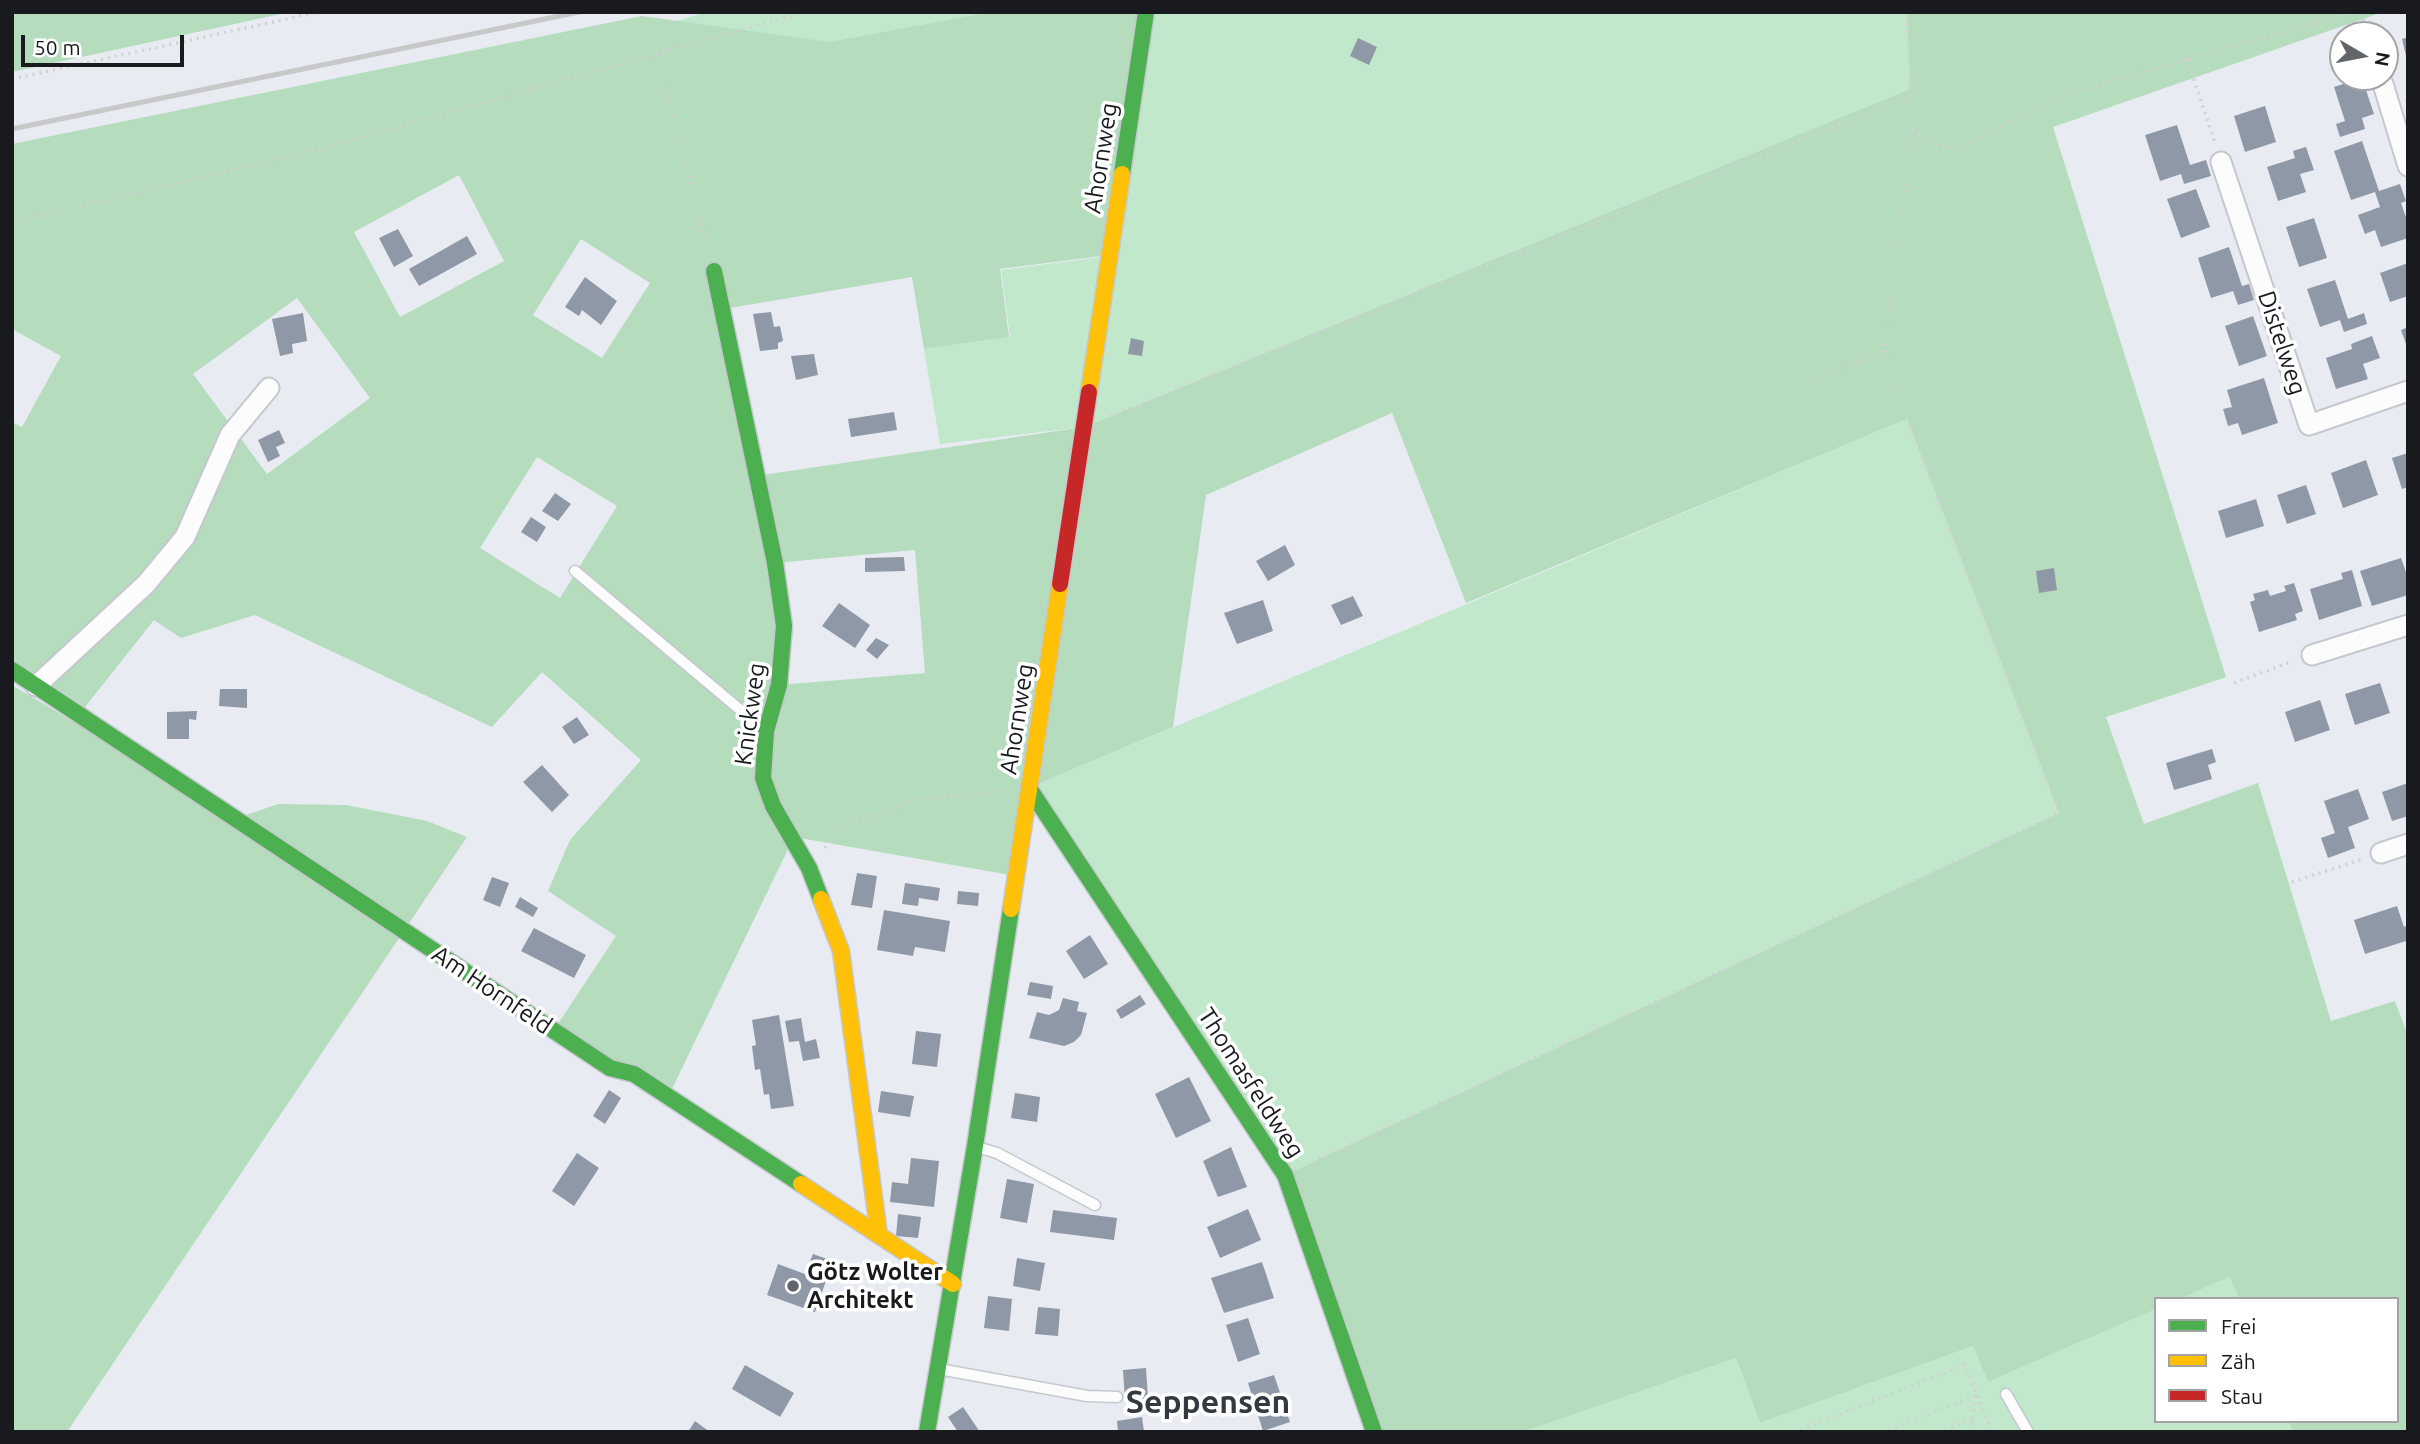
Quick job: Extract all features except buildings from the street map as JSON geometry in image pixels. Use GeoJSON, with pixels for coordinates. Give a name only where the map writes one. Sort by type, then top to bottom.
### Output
{"type":"FeatureCollection","features":[{"type":"Feature","properties":{"kind":"street","name":"Ahornweg"},"geometry":{"type":"LineString","coordinates":[[927,1432],[975,1146],[1146,12]]}},
{"type":"Feature","properties":{"kind":"street"},"geometry":{"type":"LineString","coordinates":[[2385,91],[2408,166]]}},
{"type":"Feature","properties":{"kind":"street","name":"Distelweg"},"geometry":{"type":"LineString","coordinates":[[2221,162],[2309,425],[2408,391]]}},
{"type":"Feature","properties":{"kind":"street","name":"Knickweg"},"geometry":{"type":"LineString","coordinates":[[714,271],[775,563],[784,626],[779,685],[766,732],[763,778],[773,806],[809,868],[841,951],[879,1235]]}},
{"type":"Feature","properties":{"kind":"street"},"geometry":{"type":"LineString","coordinates":[[36,686],[146,584],[186,537],[230,435],[269,388]]}},
{"type":"Feature","properties":{"kind":"street"},"geometry":{"type":"LineString","coordinates":[[2312,655],[2408,625]]}},
{"type":"Feature","properties":{"kind":"street","name":"Am Hornfeld"},"geometry":{"type":"LineString","coordinates":[[12,670],[610,1068],[634,1074],[953,1284]]}},
{"type":"Feature","properties":{"kind":"street","name":"Thomasfeldweg"},"geometry":{"type":"LineString","coordinates":[[1029,788],[1285,1175],[1374,1432]]}},
{"type":"Feature","properties":{"kind":"street"},"geometry":{"type":"LineString","coordinates":[[2381,853],[2408,844]]}},
{"type":"Feature","properties":{"kind":"lane"},"geometry":{"type":"LineString","coordinates":[[575,572],[766,732]]}},
{"type":"Feature","properties":{"kind":"lane"},"geometry":{"type":"LineString","coordinates":[[975,1146],[997,1153],[1095,1205]]}},
{"type":"Feature","properties":{"kind":"lane"},"geometry":{"type":"LineString","coordinates":[[938,1369],[1087,1396],[1116,1396]]}},
{"type":"Feature","properties":{"kind":"lane"},"geometry":{"type":"LineString","coordinates":[[2006,1394],[2028,1432]]}},
{"type":"Feature","properties":{"kind":"path"},"geometry":{"type":"LineString","coordinates":[[12,79],[319,12]]}},
{"type":"Feature","properties":{"kind":"path"},"geometry":{"type":"LineString","coordinates":[[12,222],[317,150],[794,15],[817,12]]}},
{"type":"Feature","properties":{"kind":"path"},"geometry":{"type":"LineString","coordinates":[[1285,1175],[2059,813],[1908,419],[1885,349],[1912,130],[1907,12]]}},
{"type":"Feature","properties":{"kind":"path"},"geometry":{"type":"LineString","coordinates":[[1912,130],[1932,144],[1956,149],[2056,97],[2355,12]]}},
{"type":"Feature","properties":{"kind":"path"},"geometry":{"type":"LineString","coordinates":[[657,54],[714,271]]}},
{"type":"Feature","properties":{"kind":"path"},"geometry":{"type":"LineString","coordinates":[[2187,59],[2221,162]]}},
{"type":"Feature","properties":{"kind":"path"},"geometry":{"type":"LineString","coordinates":[[1084,427],[1911,96]]}},
{"type":"Feature","properties":{"kind":"path"},"geometry":{"type":"LineString","coordinates":[[1811,383],[1885,349]]}},
{"type":"Feature","properties":{"kind":"path"},"geometry":{"type":"LineString","coordinates":[[2234,683],[2312,655]]}},
{"type":"Feature","properties":{"kind":"path"},"geometry":{"type":"LineString","coordinates":[[809,868],[842,827],[918,800],[1029,788]]}},
{"type":"Feature","properties":{"kind":"path"},"geometry":{"type":"LineString","coordinates":[[2292,882],[2381,853]]}},
{"type":"Feature","properties":{"kind":"path"},"geometry":{"type":"LineString","coordinates":[[1794,1432],[1965,1365],[1992,1431]]}},
{"type":"Feature","properties":{"kind":"path"},"geometry":{"type":"LineString","coordinates":[[1970,1432],[1978,1395]]}},
{"type":"Feature","properties":{"kind":"path"},"geometry":{"type":"LineString","coordinates":[[1882,1432],[1978,1395]]}},
{"type":"Feature","properties":{"kind":"path"},"geometry":{"type":"LineString","coordinates":[[1938,1432],[1972,1419]]}},
{"type":"Feature","properties":{"kind":"green space"},"geometry":{"type":"Polygon","coordinates":[[[12,12],[290,12],[12,72],[12,12]]]}},
{"type":"Feature","properties":{"kind":"green space"},"geometry":{"type":"Polygon","coordinates":[[[707,12],[989,12],[829,42],[663,25],[707,12]]]}},
{"type":"Feature","properties":{"kind":"green space"},"geometry":{"type":"Polygon","coordinates":[[[989,12],[1146,12],[1109,255],[1000,269],[1009,337],[924,349],[912,277],[724,309],[756,476],[1084,427],[1910,89],[1907,12],[2383,12],[2357,21],[2329,21],[2329,31],[2053,127],[2226,677],[2106,717],[2144,824],[2258,783],[2331,1021],[2395,1001],[2408,1036],[2408,1432],[2293,1432],[2290,1423],[2399,1423],[2399,1297],[2238,1297],[2230,1277],[2184,1297],[2154,1297],[2154,1310],[1988,1382],[1973,1346],[1760,1423],[1736,1358],[1523,1432],[1374,1432],[1285,1175],[2059,813],[1907,419],[1466,603],[1392,413],[1206,495],[1173,727],[1029,788],[1016,876],[794,837],[669,1095],[554,1030],[616,936],[548,891],[570,840],[641,760],[542,672],[492,727],[255,615],[181,638],[154,620],[85,707],[12,659],[12,422],[22,427],[61,356],[12,329],[12,144],[642,16],[829,42],[989,12]],[[459,175],[354,232],[400,317],[504,261],[459,175]],[[581,239],[533,315],[602,358],[650,283],[581,239]],[[297,298],[193,374],[267,474],[370,398],[297,298]],[[537,457],[480,548],[560,598],[617,506],[537,457]],[[915,550],[775,563],[779,685],[925,673],[915,550]]]}},
{"type":"Feature","properties":{"kind":"green space"},"geometry":{"type":"Polygon","coordinates":[[[1146,12],[1907,12],[1910,89],[1084,427],[940,444],[924,349],[1010,337],[1001,270],[1109,256],[1146,12]]]}},
{"type":"Feature","properties":{"kind":"green space"},"geometry":{"type":"Polygon","coordinates":[[[1907,419],[2059,813],[1285,1175],[1029,788],[1907,419]]]}},
{"type":"Feature","properties":{"kind":"green space"},"geometry":{"type":"Polygon","coordinates":[[[12,685],[235,819],[278,804],[346,805],[427,821],[467,837],[67,1432],[12,1432],[12,685]]]}},
{"type":"Feature","properties":{"kind":"green space"},"geometry":{"type":"Polygon","coordinates":[[[2230,1277],[2238,1297],[2184,1297],[2230,1277]]]}},
{"type":"Feature","properties":{"kind":"green space"},"geometry":{"type":"Polygon","coordinates":[[[2154,1310],[2154,1423],[2290,1423],[2293,1432],[1523,1432],[1736,1358],[1760,1423],[1973,1346],[1988,1382],[2154,1310]]]}},
{"type":"Feature","properties":{"kind":"railway"},"geometry":{"type":"LineString","coordinates":[[12,129],[579,12]]}},
{"type":"Feature","properties":{"kind":"traffic: fast"},"geometry":{"type":"LineString","coordinates":[[1122,174],[1146,12]]}},
{"type":"Feature","properties":{"kind":"traffic: fast"},"geometry":{"type":"LineString","coordinates":[[714,271],[775,563],[784,626],[779,685],[766,731],[763,778],[773,806],[809,868],[821,899]]}},
{"type":"Feature","properties":{"kind":"traffic: fast"},"geometry":{"type":"LineString","coordinates":[[12,670],[610,1068],[634,1074],[801,1184]]}},
{"type":"Feature","properties":{"kind":"traffic: fast"},"geometry":{"type":"LineString","coordinates":[[1029,788],[1285,1175],[1374,1432]]}},
{"type":"Feature","properties":{"kind":"traffic: fast"},"geometry":{"type":"LineString","coordinates":[[927,1432],[1011,909]]}},
{"type":"Feature","properties":{"kind":"traffic: slow"},"geometry":{"type":"LineString","coordinates":[[1089,392],[1122,174]]}},
{"type":"Feature","properties":{"kind":"traffic: slow"},"geometry":{"type":"LineString","coordinates":[[1011,909],[1060,584]]}},
{"type":"Feature","properties":{"kind":"traffic: slow"},"geometry":{"type":"LineString","coordinates":[[821,899],[841,951],[879,1235]]}},
{"type":"Feature","properties":{"kind":"traffic: slow"},"geometry":{"type":"LineString","coordinates":[[801,1184],[953,1284]]}},
{"type":"Feature","properties":{"kind":"traffic: jam"},"geometry":{"type":"LineString","coordinates":[[1060,584],[1089,392]]}},
{"type":"Feature","properties":{"kind":"place","name":"Götz Wolter Architekt"},"geometry":{"type":"Point","coordinates":[793,1286]}},
{"type":"Feature","properties":{"kind":"district","name":"Seppensen"},"geometry":{"type":"Point","coordinates":[1208,1402]}}]}
